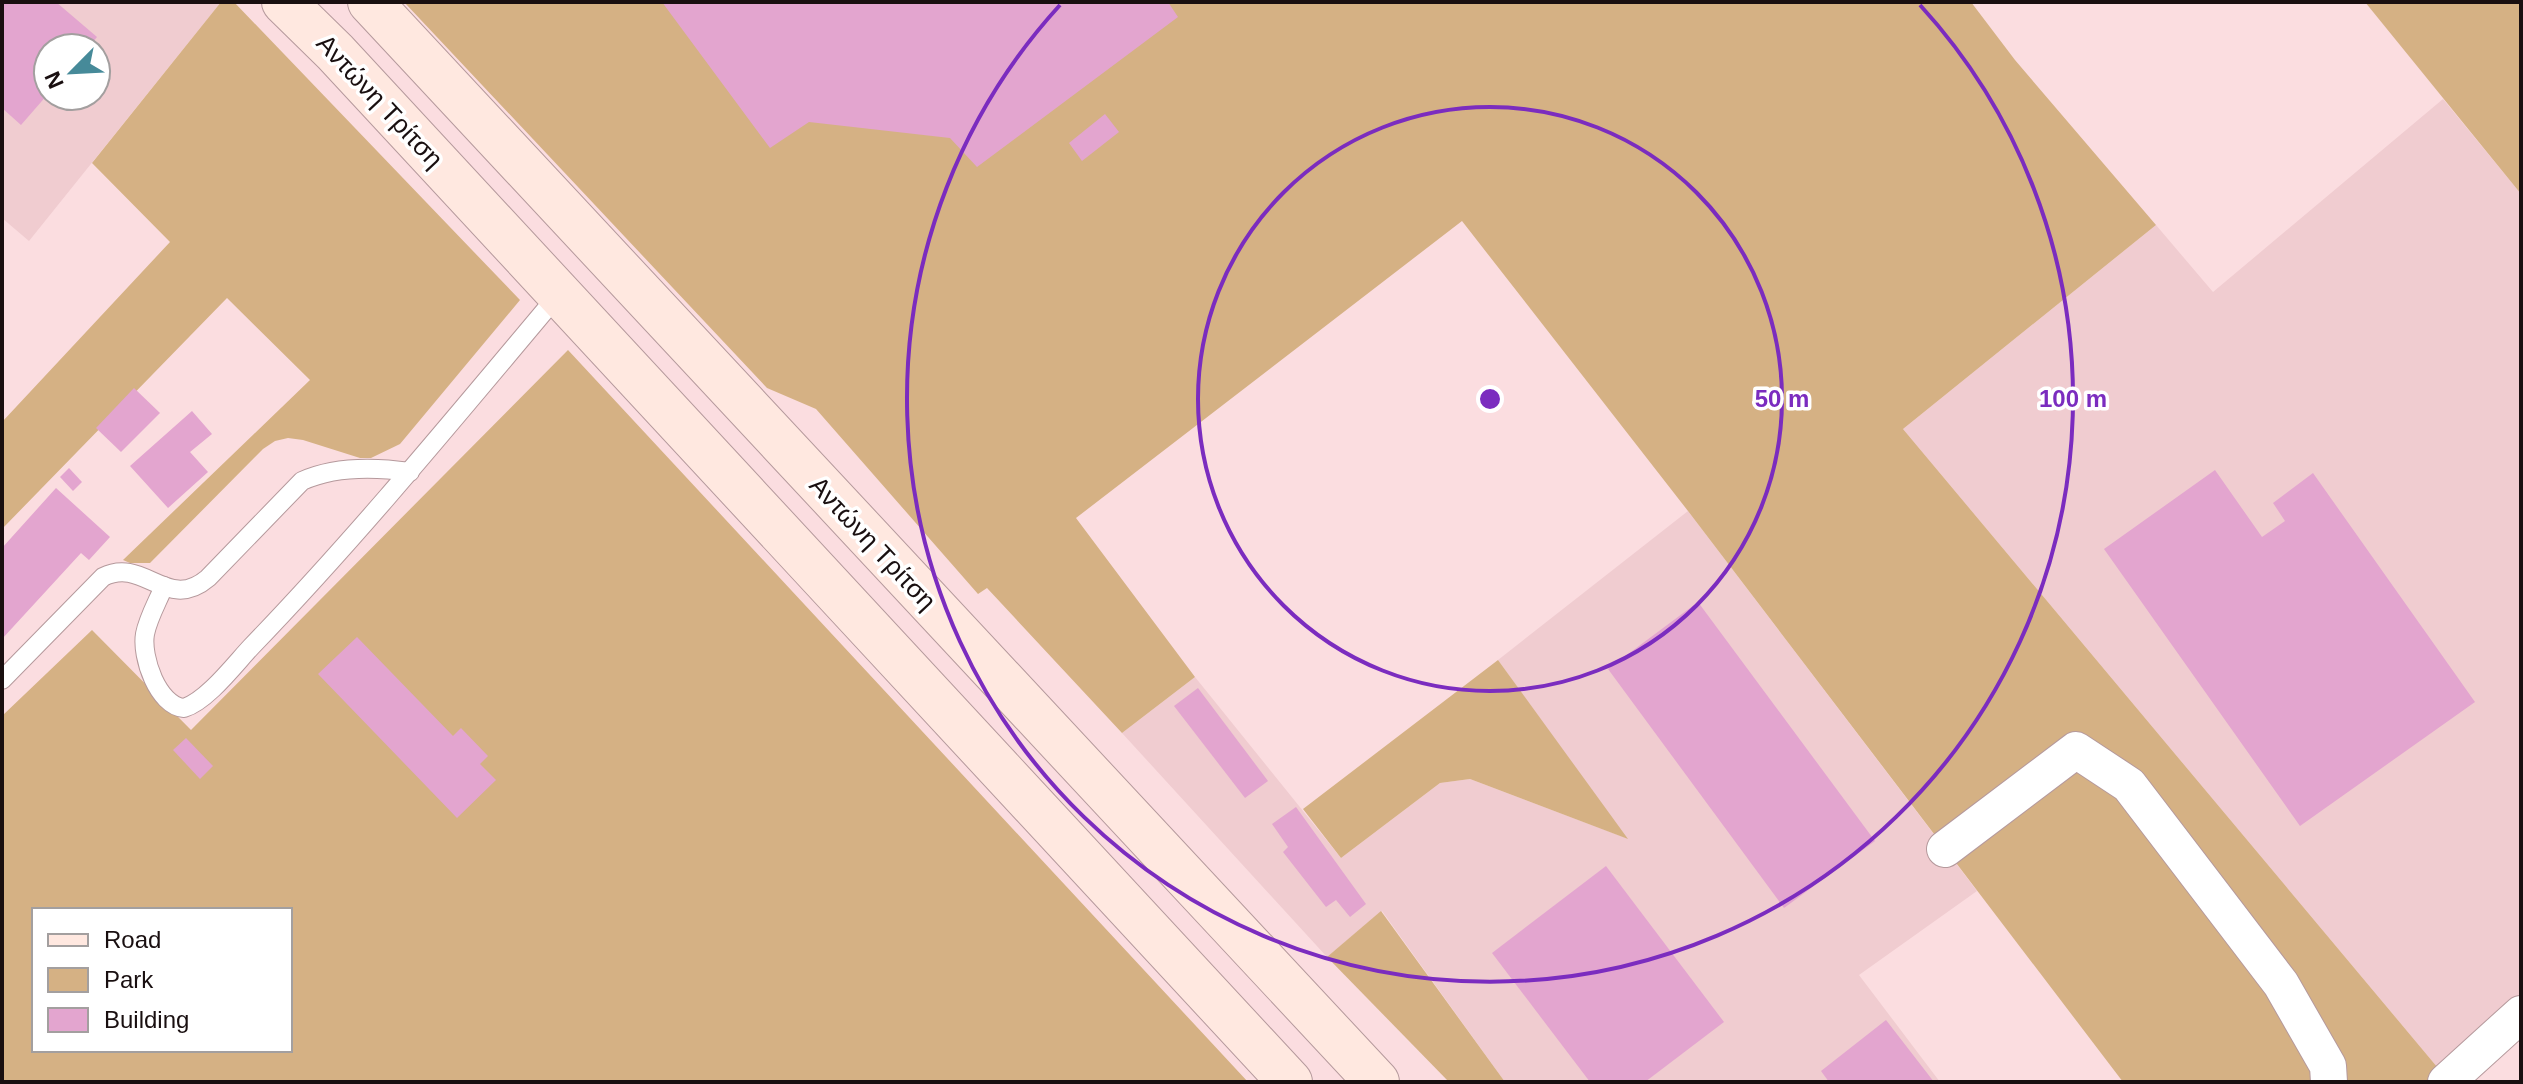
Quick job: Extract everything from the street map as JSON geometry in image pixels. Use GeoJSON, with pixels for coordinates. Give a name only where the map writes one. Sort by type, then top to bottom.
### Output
{"type":"FeatureCollection","features":[{"type":"Feature","properties":{"kind":"street","name":"Αντώνη Τρίτση"},"geometry":{"type":"LineString","coordinates":[[284,2],[335,52],[1290,1082]]}},
{"type":"Feature","properties":{"kind":"street","name":"Αντώνη Τρίτση"},"geometry":{"type":"LineString","coordinates":[[370,2],[1377,1082]]}},
{"type":"Feature","properties":{"kind":"street"},"geometry":{"type":"LineString","coordinates":[[1945,849],[2076,750],[2129,785],[2177,847],[2281,984],[2328,1066],[2329,1082]]}},
{"type":"Feature","properties":{"kind":"street"},"geometry":{"type":"LineString","coordinates":[[2446,1082],[2521,1014]]}},
{"type":"Feature","properties":{"kind":"lane"},"geometry":{"type":"LineString","coordinates":[[164,586],[144,642],[162,695],[170,704],[184,708],[205,694],[264,634],[410,472],[558,295]]}},
{"type":"Feature","properties":{"kind":"lane"},"geometry":{"type":"LineString","coordinates":[[2,680],[103,577],[117,570],[132,572],[185,591],[197,587],[302,481],[321,474],[361,469],[410,472]]}},
{"type":"Feature","properties":{"kind":"shaded area"},"geometry":{"type":"Polygon","coordinates":[[[2,2],[221,2],[29,241],[2,218],[2,2]]]}},
{"type":"Feature","properties":{"kind":"shaded area"},"geometry":{"type":"Polygon","coordinates":[[[2443,99],[2521,194],[2521,1003],[2443,1074],[1903,429],[2156,225],[2213,292],[2443,99]]]}},
{"type":"Feature","properties":{"kind":"shaded area"},"geometry":{"type":"Polygon","coordinates":[[[1688,511],[1977,891],[1859,975],[1940,1082],[1505,1082],[1382,911],[1327,957],[1122,733],[1195,677],[1341,858],[1440,783],[1470,779],[1626,838],[1498,660],[1688,511]]]}},
{"type":"Feature","properties":{"kind":"green space"},"geometry":{"type":"Polygon","coordinates":[[[221,2],[234,2],[520,300],[400,444],[371,458],[360,458],[303,440],[288,438],[275,441],[263,449],[150,563],[130,563],[123,560],[310,380],[227,298],[2,529],[2,422],[170,242],[92,163],[221,2]]]}},
{"type":"Feature","properties":{"kind":"green space"},"geometry":{"type":"Polygon","coordinates":[[[404,2],[1971,2],[2015,60],[2156,225],[1903,429],[2443,1074],[2434,1082],[2123,1082],[1688,511],[1462,221],[1076,518],[1195,677],[1122,733],[987,588],[978,594],[816,409],[767,388],[404,2]]]}},
{"type":"Feature","properties":{"kind":"green space"},"geometry":{"type":"Polygon","coordinates":[[[2365,2],[2521,2],[2521,194],[2365,2]]]}},
{"type":"Feature","properties":{"kind":"green space"},"geometry":{"type":"Polygon","coordinates":[[[568,350],[1248,1082],[2,1082],[2,716],[92,630],[191,730],[568,350]]]}},
{"type":"Feature","properties":{"kind":"green space"},"geometry":{"type":"Polygon","coordinates":[[[1498,660],[1628,839],[1470,779],[1440,783],[1341,858],[1303,809],[1498,660]]]}},
{"type":"Feature","properties":{"kind":"green space"},"geometry":{"type":"Polygon","coordinates":[[[1381,911],[1505,1082],[1449,1082],[1327,957],[1381,911]]]}},
{"type":"Feature","properties":{"kind":"building"},"geometry":{"type":"Polygon","coordinates":[[[2,2],[56,2],[91,32],[32,32],[32,112],[21,125],[2,108],[2,2]]]}},
{"type":"Feature","properties":{"kind":"building"},"geometry":{"type":"Polygon","coordinates":[[[662,2],[1168,2],[1178,17],[977,167],[950,138],[809,122],[770,148],[662,2]]]}},
{"type":"Feature","properties":{"kind":"building"},"geometry":{"type":"Polygon","coordinates":[[[1105,114],[1119,132],[1082,161],[1069,143],[1105,114]]]}},
{"type":"Feature","properties":{"kind":"building"},"geometry":{"type":"Polygon","coordinates":[[[134,388],[160,413],[121,452],[96,428],[134,388]]]}},
{"type":"Feature","properties":{"kind":"building"},"geometry":{"type":"Polygon","coordinates":[[[192,411],[212,434],[190,452],[208,472],[168,508],[130,466],[192,411]]]}},
{"type":"Feature","properties":{"kind":"building"},"geometry":{"type":"Polygon","coordinates":[[[69,468],[82,482],[73,491],[60,477],[69,468]]]}},
{"type":"Feature","properties":{"kind":"building"},"geometry":{"type":"Polygon","coordinates":[[[2215,470],[2262,537],[2285,521],[2273,503],[2313,473],[2475,702],[2300,826],[2104,549],[2215,470]]]}},
{"type":"Feature","properties":{"kind":"building"},"geometry":{"type":"Polygon","coordinates":[[[56,488],[110,537],[89,560],[81,553],[2,639],[2,548],[56,488]]]}},
{"type":"Feature","properties":{"kind":"building"},"geometry":{"type":"Polygon","coordinates":[[[1698,602],[1875,841],[1784,908],[1608,669],[1698,602]]]}},
{"type":"Feature","properties":{"kind":"building"},"geometry":{"type":"Polygon","coordinates":[[[357,637],[453,736],[461,728],[488,756],[480,764],[496,780],[457,818],[318,674],[357,637]]]}},
{"type":"Feature","properties":{"kind":"building"},"geometry":{"type":"Polygon","coordinates":[[[1198,688],[1268,781],[1245,798],[1174,706],[1198,688]]]}},
{"type":"Feature","properties":{"kind":"building"},"geometry":{"type":"Polygon","coordinates":[[[186,738],[213,766],[200,779],[173,750],[186,738]]]}},
{"type":"Feature","properties":{"kind":"building"},"geometry":{"type":"Polygon","coordinates":[[[1296,807],[1366,904],[1350,917],[1336,900],[1326,907],[1283,852],[1288,847],[1272,824],[1296,807]]]}},
{"type":"Feature","properties":{"kind":"building"},"geometry":{"type":"Polygon","coordinates":[[[1606,866],[1724,1022],[1645,1082],[1590,1082],[1492,953],[1606,866]]]}},
{"type":"Feature","properties":{"kind":"building"},"geometry":{"type":"Polygon","coordinates":[[[1886,1020],[1934,1082],[1829,1082],[1821,1071],[1886,1020]]]}}]}
